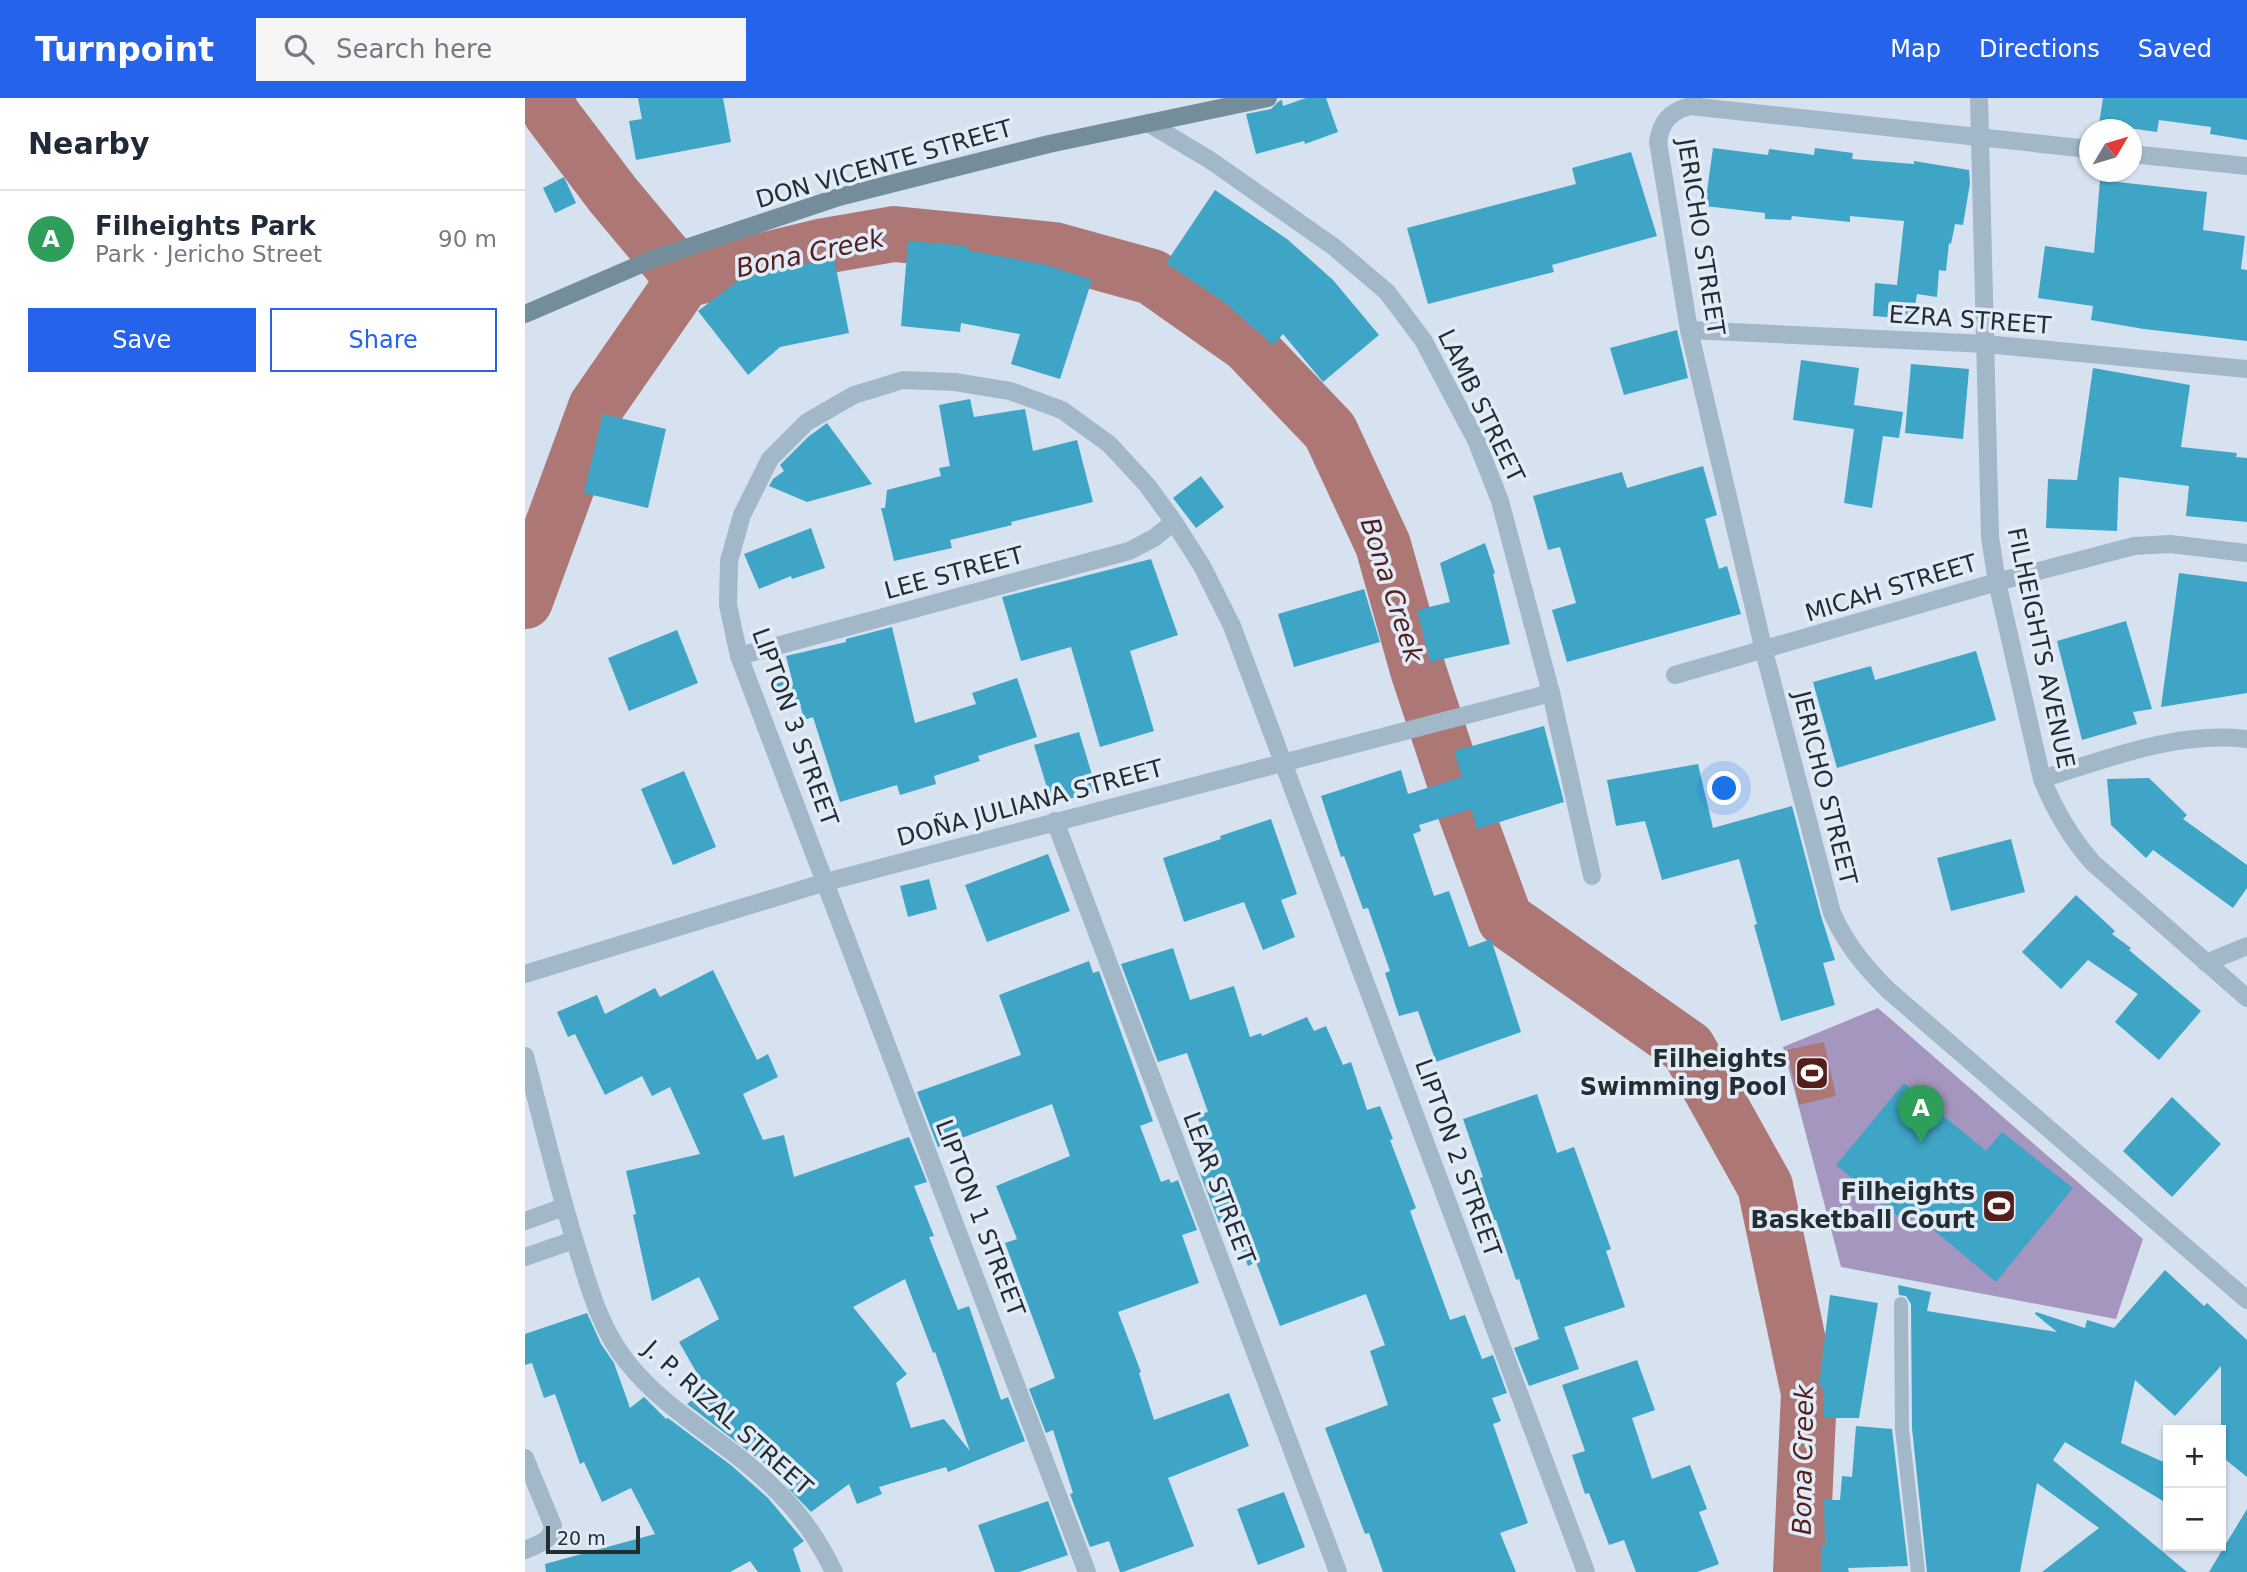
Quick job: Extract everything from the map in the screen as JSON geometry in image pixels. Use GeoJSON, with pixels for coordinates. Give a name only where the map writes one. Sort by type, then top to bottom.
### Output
{"type":"FeatureCollection","features":[{"type":"Feature","properties":{"kind":"street","name":"DON VICENTE STREET"},"geometry":{"type":"LineString","coordinates":[[525,314],[653,259],[839,197],[1049,144],[1268,98]]}},
{"type":"Feature","properties":{"kind":"street","name":"FILHEIGHTS AVENUE"},"geometry":{"type":"LineString","coordinates":[[1979,98],[1990,537],[1997,582],[2042,779],[2053,808],[2071,838],[2093,863],[2247,998]]}},
{"type":"Feature","properties":{"kind":"street","name":"JERICHO STREET"},"geometry":{"type":"LineString","coordinates":[[1979,137],[1690,106],[1675,111],[1666,118],[1660,129],[1658,142],[1689,330],[1764,651],[1832,914],[1843,937],[1862,964],[1888,990],[2247,1300]]}},
{"type":"Feature","properties":{"kind":"street","name":"LAMB STREET"},"geometry":{"type":"LineString","coordinates":[[1148,122],[1210,160],[1334,247],[1387,292],[1423,340],[1476,440],[1500,501],[1551,693],[1592,876]]}},
{"type":"Feature","properties":{"kind":"street"},"geometry":{"type":"LineString","coordinates":[[1979,137],[2079,148]]}},
{"type":"Feature","properties":{"kind":"street"},"geometry":{"type":"LineString","coordinates":[[2142,155],[2247,166]]}},
{"type":"Feature","properties":{"kind":"street","name":"EZRA STREET"},"geometry":{"type":"LineString","coordinates":[[1689,330],[1986,344],[2247,369]]}},
{"type":"Feature","properties":{"kind":"street","name":"LIPTON 3 STREET"},"geometry":{"type":"LineString","coordinates":[[826,882],[739,656],[728,605],[729,561],[742,515],[771,459],[807,422],[854,395],[903,380],[955,382],[1010,391],[1062,410],[1109,444],[1147,485],[1202,566],[1232,626],[1283,762]]}},
{"type":"Feature","properties":{"kind":"street","name":"LEE STREET"},"geometry":{"type":"LineString","coordinates":[[739,656],[1129,551],[1154,538],[1174,522]]}},
{"type":"Feature","properties":{"kind":"street","name":"MICAH STREET"},"geometry":{"type":"LineString","coordinates":[[1675,675],[1997,582],[2134,546],[2170,544],[2247,553]]}},
{"type":"Feature","properties":{"kind":"street","name":"DOÑA JULIANA STREET"},"geometry":{"type":"LineString","coordinates":[[525,974],[826,882],[1551,693]]}},
{"type":"Feature","properties":{"kind":"street"},"geometry":{"type":"LineString","coordinates":[[2042,779],[2158,743],[2197,736],[2247,739]]}},
{"type":"Feature","properties":{"kind":"street","name":"LIPTON 2 STREET"},"geometry":{"type":"LineString","coordinates":[[1283,762],[1586,1572]]}},
{"type":"Feature","properties":{"kind":"street","name":"LEAR STREET"},"geometry":{"type":"LineString","coordinates":[[1055,821],[1338,1572]]}},
{"type":"Feature","properties":{"kind":"street","name":"LIPTON 1 STREET"},"geometry":{"type":"LineString","coordinates":[[826,882],[1087,1572]]}},
{"type":"Feature","properties":{"kind":"street"},"geometry":{"type":"LineString","coordinates":[[2206,963],[2247,946]]}},
{"type":"Feature","properties":{"kind":"street","name":"J. P. RIZAL STREET"},"geometry":{"type":"LineString","coordinates":[[525,1056],[563,1207],[596,1310],[608,1335],[628,1363],[653,1390],[775,1488],[801,1517],[822,1547],[834,1572]]}},
{"type":"Feature","properties":{"kind":"street"},"geometry":{"type":"LineString","coordinates":[[525,1221],[563,1207]]}},
{"type":"Feature","properties":{"kind":"street"},"geometry":{"type":"LineString","coordinates":[[525,1257],[574,1240]]}},
{"type":"Feature","properties":{"kind":"street"},"geometry":{"type":"LineString","coordinates":[[525,1458],[553,1526],[552,1535],[547,1541],[525,1550]]}},
{"type":"Feature","properties":{"kind":"lane"},"geometry":{"type":"LineString","coordinates":[[1901,1304],[1902,1429],[1918,1572]]}},
{"type":"Feature","properties":{"kind":"shaded area"},"geometry":{"type":"Polygon","coordinates":[[[1878,1008],[2143,1239],[2116,1319],[1841,1267],[1783,1047],[1878,1008]]]}},
{"type":"Feature","properties":{"kind":"shaded area","name":"Filheights Swimming Pool"},"geometry":{"type":"Polygon","coordinates":[[[1824,1042],[1836,1096],[1799,1105],[1787,1050],[1824,1042]]]}},
{"type":"Feature","properties":{"kind":"building"},"geometry":{"type":"Polygon","coordinates":[[[638,98],[723,98],[731,142],[636,160],[629,121],[642,119],[638,98]]]}},
{"type":"Feature","properties":{"kind":"building"},"geometry":{"type":"Polygon","coordinates":[[[1306,98],[1326,98],[1338,132],[1305,144],[1304,141],[1256,154],[1246,114],[1271,109],[1282,100],[1283,106],[1306,98]]]}},
{"type":"Feature","properties":{"kind":"building"},"geometry":{"type":"Polygon","coordinates":[[[2103,98],[2247,98],[2247,140],[2210,134],[2211,127],[2159,120],[2157,132],[2142,130],[2142,119],[2100,119],[2103,98]]]}},
{"type":"Feature","properties":{"kind":"building"},"geometry":{"type":"Polygon","coordinates":[[[1713,148],[1768,155],[1769,149],[1814,155],[1815,148],[1853,153],[1852,159],[1914,164],[1914,161],[1969,170],[1970,183],[1963,225],[1955,224],[1951,244],[1949,243],[1946,271],[1939,270],[1937,297],[1917,294],[1913,319],[1873,316],[1875,283],[1897,285],[1904,221],[1850,216],[1850,222],[1792,216],[1791,220],[1765,219],[1765,213],[1705,206],[1713,148]]]}},
{"type":"Feature","properties":{"kind":"building"},"geometry":{"type":"Polygon","coordinates":[[[1631,152],[1657,236],[1552,265],[1554,272],[1428,304],[1407,228],[1576,184],[1572,168],[1631,152]]]}},
{"type":"Feature","properties":{"kind":"building"},"geometry":{"type":"Polygon","coordinates":[[[564,177],[576,203],[555,213],[543,188],[564,177]]]}},
{"type":"Feature","properties":{"kind":"building"},"geometry":{"type":"Polygon","coordinates":[[[2100,182],[2207,192],[2203,230],[2245,236],[2241,269],[2247,270],[2247,341],[2091,320],[2093,306],[2038,298],[2045,246],[2094,253],[2100,182]]]}},
{"type":"Feature","properties":{"kind":"building"},"geometry":{"type":"Polygon","coordinates":[[[1215,190],[1287,239],[1333,280],[1379,335],[1323,382],[1283,334],[1273,345],[1224,302],[1166,263],[1215,190]]]}},
{"type":"Feature","properties":{"kind":"building"},"geometry":{"type":"Polygon","coordinates":[[[908,241],[968,246],[967,250],[1047,265],[1092,280],[1060,379],[1011,364],[1020,334],[961,323],[960,332],[901,326],[908,241]]]}},
{"type":"Feature","properties":{"kind":"building"},"geometry":{"type":"Polygon","coordinates":[[[834,258],[849,333],[780,347],[748,375],[698,311],[743,277],[834,258]]]}},
{"type":"Feature","properties":{"kind":"building"},"geometry":{"type":"Polygon","coordinates":[[[1677,330],[1688,378],[1624,395],[1610,348],[1677,330]]]}},
{"type":"Feature","properties":{"kind":"building"},"geometry":{"type":"Polygon","coordinates":[[[1801,360],[1859,368],[1854,405],[1903,412],[1899,438],[1883,436],[1872,508],[1844,503],[1854,429],[1793,420],[1801,360]]]}},
{"type":"Feature","properties":{"kind":"building"},"geometry":{"type":"Polygon","coordinates":[[[1911,364],[1969,369],[1963,439],[1905,433],[1911,364]]]}},
{"type":"Feature","properties":{"kind":"building"},"geometry":{"type":"Polygon","coordinates":[[[2093,368],[2190,385],[2181,447],[2237,453],[2236,457],[2247,458],[2247,522],[2186,516],[2189,486],[2119,477],[2117,531],[2046,528],[2048,479],[2077,480],[2093,368]]]}},
{"type":"Feature","properties":{"kind":"building"},"geometry":{"type":"Polygon","coordinates":[[[970,399],[974,417],[1025,409],[1033,451],[1077,440],[1093,502],[950,540],[952,548],[894,561],[881,508],[885,508],[887,490],[941,476],[939,468],[950,466],[939,405],[970,399]]]}},
{"type":"Feature","properties":{"kind":"building"},"geometry":{"type":"Polygon","coordinates":[[[603,414],[666,429],[648,508],[584,493],[603,414]]]}},
{"type":"Feature","properties":{"kind":"building"},"geometry":{"type":"Polygon","coordinates":[[[827,423],[872,484],[807,502],[769,486],[773,479],[784,471],[780,465],[808,437],[827,423]]]}},
{"type":"Feature","properties":{"kind":"building"},"geometry":{"type":"Polygon","coordinates":[[[1703,466],[1717,515],[1705,519],[1719,569],[1727,566],[1741,614],[1567,662],[1552,610],[1576,603],[1560,547],[1548,550],[1533,496],[1622,472],[1627,488],[1703,466]]]}},
{"type":"Feature","properties":{"kind":"building"},"geometry":{"type":"Polygon","coordinates":[[[1201,476],[1224,507],[1196,528],[1173,498],[1201,476]]]}},
{"type":"Feature","properties":{"kind":"building"},"geometry":{"type":"Polygon","coordinates":[[[811,528],[825,568],[792,579],[791,576],[759,589],[744,554],[811,528]]]}},
{"type":"Feature","properties":{"kind":"building"},"geometry":{"type":"Polygon","coordinates":[[[1485,543],[1495,573],[1493,574],[1510,644],[1430,662],[1417,610],[1450,602],[1440,563],[1485,543]]]}},
{"type":"Feature","properties":{"kind":"building"},"geometry":{"type":"Polygon","coordinates":[[[1151,559],[1178,635],[1130,651],[1154,731],[1100,747],[1071,647],[1021,661],[1002,597],[1151,559]]]}},
{"type":"Feature","properties":{"kind":"building"},"geometry":{"type":"Polygon","coordinates":[[[2179,573],[2247,582],[2247,693],[2161,707],[2179,573]]]}},
{"type":"Feature","properties":{"kind":"building"},"geometry":{"type":"Polygon","coordinates":[[[1364,589],[1380,642],[1294,667],[1278,614],[1364,589]]]}},
{"type":"Feature","properties":{"kind":"building"},"geometry":{"type":"Polygon","coordinates":[[[2126,621],[2152,709],[2133,712],[2137,724],[2082,740],[2057,641],[2126,621]]]}},
{"type":"Feature","properties":{"kind":"building"},"geometry":{"type":"Polygon","coordinates":[[[892,627],[915,723],[976,704],[972,693],[1017,678],[1037,737],[978,756],[980,761],[934,776],[936,784],[900,795],[897,785],[840,802],[813,717],[804,720],[800,704],[778,709],[772,684],[792,680],[786,656],[846,642],[846,639],[892,627]]]}},
{"type":"Feature","properties":{"kind":"building"},"geometry":{"type":"Polygon","coordinates":[[[677,630],[698,683],[629,711],[608,658],[677,630]]]}},
{"type":"Feature","properties":{"kind":"building"},"geometry":{"type":"Polygon","coordinates":[[[1976,651],[1996,720],[1837,768],[1813,682],[1871,666],[1875,680],[1976,651]]]}},
{"type":"Feature","properties":{"kind":"building"},"geometry":{"type":"Polygon","coordinates":[[[1544,726],[1564,802],[1477,829],[1471,809],[1419,825],[1421,831],[1413,834],[1434,896],[1449,891],[1469,947],[1491,939],[1521,1032],[1436,1062],[1418,1011],[1399,1016],[1385,973],[1390,971],[1368,908],[1363,909],[1344,856],[1341,857],[1321,796],[1401,770],[1408,794],[1462,777],[1454,751],[1544,726]]]}},
{"type":"Feature","properties":{"kind":"building"},"geometry":{"type":"Polygon","coordinates":[[[1079,732],[1097,791],[1052,804],[1034,745],[1079,732]]]}},
{"type":"Feature","properties":{"kind":"building"},"geometry":{"type":"Polygon","coordinates":[[[1698,764],[1713,828],[1792,806],[1835,960],[1823,963],[1835,1005],[1781,1021],[1739,859],[1662,880],[1645,821],[1616,826],[1607,780],[1698,764]]]}},
{"type":"Feature","properties":{"kind":"building"},"geometry":{"type":"Polygon","coordinates":[[[684,771],[716,847],[673,865],[641,789],[684,771]]]}},
{"type":"Feature","properties":{"kind":"building"},"geometry":{"type":"Polygon","coordinates":[[[2149,778],[2187,815],[2183,819],[2247,865],[2247,888],[2233,908],[2153,850],[2146,858],[2111,825],[2107,779],[2149,778]]]}},
{"type":"Feature","properties":{"kind":"building"},"geometry":{"type":"Polygon","coordinates":[[[1271,819],[1297,894],[1281,900],[1295,937],[1263,950],[1244,902],[1184,922],[1163,858],[1271,819]]]}},
{"type":"Feature","properties":{"kind":"building"},"geometry":{"type":"Polygon","coordinates":[[[2011,839],[2025,892],[1951,911],[1937,858],[2011,839]]]}},
{"type":"Feature","properties":{"kind":"building"},"geometry":{"type":"Polygon","coordinates":[[[1048,854],[1070,911],[987,942],[965,885],[1048,854]]]}},
{"type":"Feature","properties":{"kind":"building"},"geometry":{"type":"Polygon","coordinates":[[[929,879],[937,909],[908,917],[900,886],[929,879]]]}},
{"type":"Feature","properties":{"kind":"building"},"geometry":{"type":"Polygon","coordinates":[[[2076,895],[2115,931],[2112,934],[2131,948],[2129,950],[2201,1011],[2159,1060],[2115,1022],[2138,994],[2088,960],[2061,989],[2022,952],[2076,895]]]}},
{"type":"Feature","properties":{"kind":"building"},"geometry":{"type":"Polygon","coordinates":[[[1173,948],[1190,1000],[1234,986],[1250,1037],[1261,1033],[1262,1036],[1307,1017],[1314,1031],[1326,1026],[1343,1065],[1351,1062],[1367,1110],[1380,1106],[1416,1208],[1410,1211],[1450,1320],[1465,1315],[1482,1359],[1493,1355],[1507,1393],[1492,1398],[1501,1421],[1493,1424],[1528,1523],[1500,1533],[1516,1572],[1383,1572],[1369,1533],[1365,1534],[1325,1428],[1388,1405],[1370,1351],[1385,1345],[1366,1294],[1280,1326],[1256,1262],[1248,1266],[1230,1220],[1219,1223],[1200,1173],[1215,1168],[1197,1115],[1208,1112],[1187,1053],[1158,1062],[1121,964],[1173,948]]]}},
{"type":"Feature","properties":{"kind":"building"},"geometry":{"type":"Polygon","coordinates":[[[1089,961],[1093,973],[1099,971],[1153,1121],[1140,1126],[1161,1182],[1169,1179],[1171,1183],[1178,1180],[1197,1230],[1182,1235],[1199,1283],[1118,1312],[1141,1372],[1139,1373],[1154,1420],[1229,1393],[1249,1446],[1168,1478],[1194,1546],[1123,1572],[1120,1572],[1109,1541],[1090,1547],[1070,1494],[1073,1493],[1053,1430],[1046,1433],[1029,1389],[1055,1378],[1005,1243],[1017,1239],[996,1186],[1070,1156],[1052,1104],[938,1147],[917,1092],[1021,1055],[999,995],[1089,961]]]}},
{"type":"Feature","properties":{"kind":"building"},"geometry":{"type":"Polygon","coordinates":[[[713,970],[757,1060],[768,1054],[778,1077],[743,1094],[763,1140],[784,1135],[794,1177],[909,1137],[927,1182],[914,1186],[934,1236],[929,1237],[958,1310],[969,1306],[1001,1400],[1008,1397],[1025,1441],[948,1472],[946,1467],[879,1487],[882,1494],[857,1504],[849,1484],[811,1512],[765,1464],[687,1404],[706,1389],[679,1342],[719,1319],[699,1277],[652,1301],[626,1171],[700,1154],[670,1087],[652,1096],[642,1076],[605,1095],[575,1034],[568,1037],[557,1012],[597,995],[605,1014],[655,988],[660,997],[713,970]],[[905,1279],[853,1307],[907,1374],[896,1383],[911,1428],[944,1419],[970,1451],[935,1352],[933,1353],[905,1279]]]}},
{"type":"Feature","properties":{"kind":"building"},"geometry":{"type":"Polygon","coordinates":[[[1904,1083],[1986,1151],[2002,1132],[2073,1188],[1996,1282],[1907,1208],[1899,1217],[1836,1165],[1904,1083]]]}},
{"type":"Feature","properties":{"kind":"building"},"geometry":{"type":"Polygon","coordinates":[[[1537,1094],[1557,1153],[1574,1147],[1611,1249],[1606,1251],[1625,1307],[1564,1327],[1579,1369],[1529,1386],[1514,1348],[1539,1339],[1519,1279],[1516,1280],[1494,1220],[1480,1178],[1483,1177],[1463,1119],[1537,1094]]]}},
{"type":"Feature","properties":{"kind":"building"},"geometry":{"type":"Polygon","coordinates":[[[2172,1097],[2221,1144],[2172,1197],[2123,1151],[2172,1097]]]}},
{"type":"Feature","properties":{"kind":"building"},"geometry":{"type":"Polygon","coordinates":[[[2165,1270],[2204,1306],[2207,1303],[2247,1340],[2247,1477],[2226,1460],[2226,1425],[2221,1425],[2221,1366],[2175,1416],[2135,1380],[2121,1443],[2163,1462],[2163,1501],[2065,1442],[2053,1460],[2187,1572],[2042,1572],[2099,1528],[2037,1483],[2020,1572],[1927,1572],[1912,1428],[1911,1304],[1906,1296],[1899,1295],[1898,1285],[1931,1292],[1927,1311],[2057,1332],[2035,1314],[2036,1312],[2085,1328],[2087,1320],[2114,1328],[2165,1270]]]}},
{"type":"Feature","properties":{"kind":"building"},"geometry":{"type":"Polygon","coordinates":[[[1830,1295],[1878,1303],[1859,1418],[1824,1418],[1823,1387],[1819,1386],[1830,1295]]]}},
{"type":"Feature","properties":{"kind":"building"},"geometry":{"type":"Polygon","coordinates":[[[587,1313],[601,1344],[614,1363],[630,1408],[644,1397],[666,1419],[732,1466],[768,1498],[804,1541],[793,1549],[801,1572],[758,1572],[750,1561],[730,1572],[546,1572],[545,1564],[655,1534],[631,1488],[602,1502],[584,1462],[580,1464],[555,1394],[544,1398],[532,1363],[525,1365],[525,1334],[587,1313]]]}},
{"type":"Feature","properties":{"kind":"building"},"geometry":{"type":"Polygon","coordinates":[[[1637,1360],[1655,1410],[1632,1418],[1652,1479],[1690,1465],[1707,1509],[1699,1512],[1719,1564],[1697,1572],[1636,1572],[1624,1540],[1609,1545],[1589,1493],[1585,1494],[1572,1455],[1585,1451],[1562,1385],[1637,1360]]]}},
{"type":"Feature","properties":{"kind":"building"},"geometry":{"type":"Polygon","coordinates":[[[1856,1426],[1892,1429],[1908,1566],[1848,1568],[1849,1572],[1822,1572],[1821,1546],[1825,1546],[1824,1500],[1840,1500],[1842,1476],[1852,1477],[1856,1426]]]}},
{"type":"Feature","properties":{"kind":"building"},"geometry":{"type":"Polygon","coordinates":[[[1284,1492],[1305,1547],[1258,1565],[1237,1509],[1284,1492]]]}},
{"type":"Feature","properties":{"kind":"building"},"geometry":{"type":"Polygon","coordinates":[[[1048,1501],[1068,1555],[1019,1572],[995,1572],[978,1525],[1048,1501]]]}},
{"type":"Feature","properties":{"kind":"building"},"geometry":{"type":"Polygon","coordinates":[[[2247,1509],[2247,1572],[2209,1572],[2222,1551],[2226,1551],[2226,1544],[2247,1509]]]}},
{"type":"Feature","properties":{"kind":"waterway"},"geometry":{"type":"LineString","coordinates":[[547,98],[551,113],[613,195],[684,280]]}},
{"type":"Feature","properties":{"kind":"waterway","name":"Bona Creek"},"geometry":{"type":"LineString","coordinates":[[525,601],[596,407],[684,280],[824,246],[894,234],[1054,250],[1152,277],[1247,344],[1330,431],[1383,545],[1418,670],[1458,791],[1505,919],[1688,1048],[1765,1186],[1809,1393],[1801,1572]]}},
{"type":"Feature","properties":{"kind":"place","name":"Filheights Swimming Pool"},"geometry":{"type":"Point","coordinates":[1812,1073]}},
{"type":"Feature","properties":{"kind":"place","name":"Filheights Park"},"geometry":{"type":"Point","coordinates":[1921,1143]}},
{"type":"Feature","properties":{"kind":"place","name":"Filheights Basketball Court"},"geometry":{"type":"Point","coordinates":[1999,1206]}}]}
